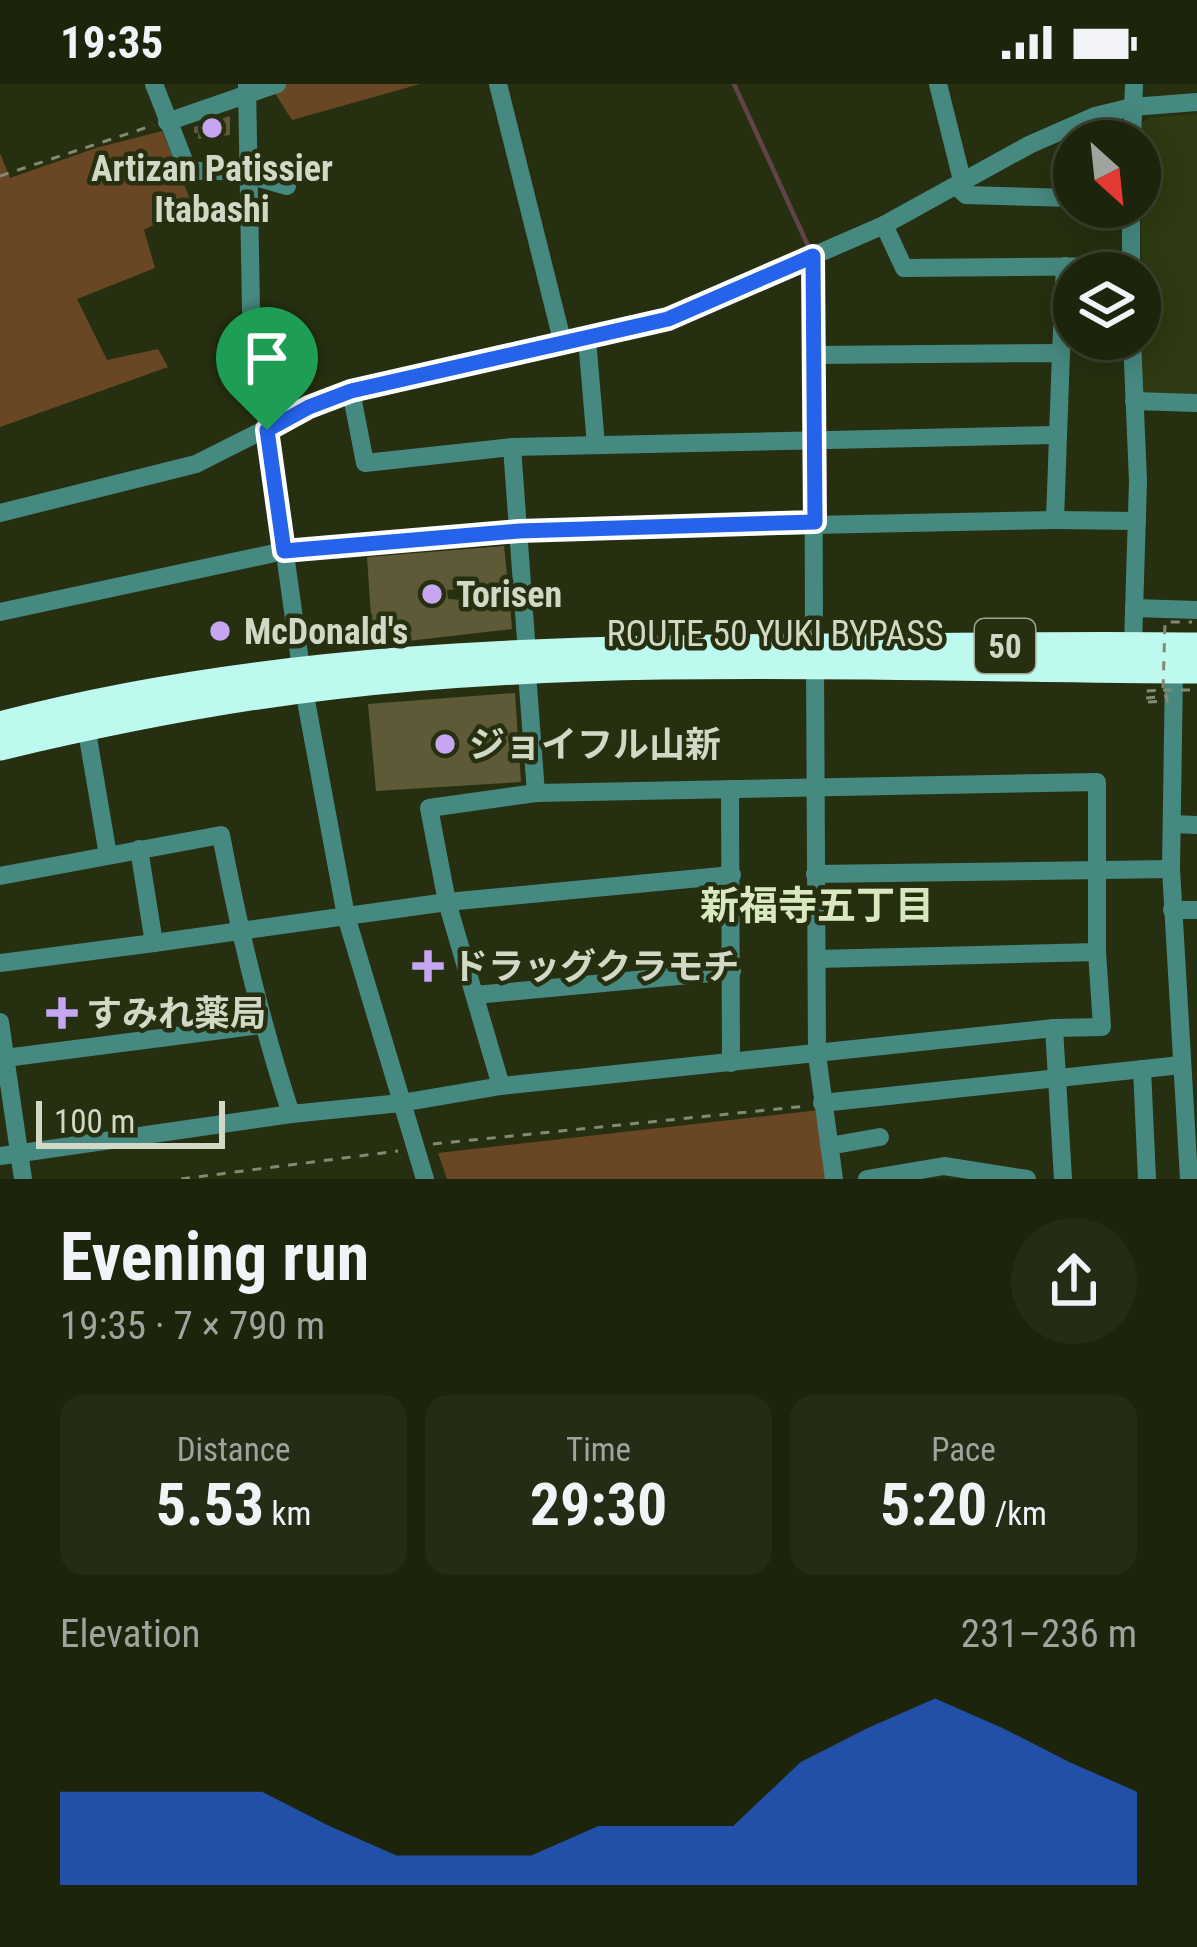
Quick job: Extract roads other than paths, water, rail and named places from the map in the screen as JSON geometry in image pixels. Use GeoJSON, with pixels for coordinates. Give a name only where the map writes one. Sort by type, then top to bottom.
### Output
{"type":"FeatureCollection","features":[{"type":"Feature","properties":{"kind":"highway","name":"ROUTE 50 YUKI BYPASS"},"geometry":{"type":"LineString","coordinates":[[0,725],[107,700],[303,680],[526,663],[1133,645],[1195,626]]}},
{"type":"Feature","properties":{"kind":"highway","name":"ROUTE 50 YUKI BYPASS"},"geometry":{"type":"LineString","coordinates":[[814,657],[1178,676]]}},
{"type":"Feature","properties":{"kind":"highway","name":"ROUTE 50 YUKI BYPASS"},"geometry":{"type":"LineString","coordinates":[[0,747],[303,680]]}},
{"type":"Feature","properties":{"kind":"street"},"geometry":{"type":"LineString","coordinates":[[154,84],[188,171],[234,170],[287,186]]}},
{"type":"Feature","properties":{"kind":"street"},"geometry":{"type":"LineString","coordinates":[[167,122],[247,89],[277,84]]}},
{"type":"Feature","properties":{"kind":"street"},"geometry":{"type":"LineString","coordinates":[[498,84],[563,344]]}},
{"type":"Feature","properties":{"kind":"street"},"geometry":{"type":"LineString","coordinates":[[938,84],[966,195],[1053,197]]}},
{"type":"Feature","properties":{"kind":"street"},"geometry":{"type":"LineString","coordinates":[[1132,120],[1134,84]]}},
{"type":"Feature","properties":{"kind":"street"},"geometry":{"type":"LineString","coordinates":[[247,89],[251,310],[303,680],[346,916],[425,1179]]}},
{"type":"Feature","properties":{"kind":"street"},"geometry":{"type":"LineString","coordinates":[[0,513],[172,472],[351,391],[668,319],[884,225],[1061,130],[1132,106],[1197,102]]}},
{"type":"Feature","properties":{"kind":"street"},"geometry":{"type":"LineString","coordinates":[[884,225],[904,268],[1053,266]]}},
{"type":"Feature","properties":{"kind":"street"},"geometry":{"type":"LineString","coordinates":[[813,256],[818,1104],[834,1179]]}},
{"type":"Feature","properties":{"kind":"street"},"geometry":{"type":"LineString","coordinates":[[587,339],[596,445]]}},
{"type":"Feature","properties":{"kind":"street"},"geometry":{"type":"LineString","coordinates":[[814,355],[1053,353]]}},
{"type":"Feature","properties":{"kind":"street"},"geometry":{"type":"LineString","coordinates":[[1055,520],[1060,360]]}},
{"type":"Feature","properties":{"kind":"street"},"geometry":{"type":"LineString","coordinates":[[1133,360],[1137,521],[1133,645]]}},
{"type":"Feature","properties":{"kind":"street"},"geometry":{"type":"LineString","coordinates":[[351,391],[365,464],[512,447],[1055,435]]}},
{"type":"Feature","properties":{"kind":"street"},"geometry":{"type":"LineString","coordinates":[[1134,400],[1197,403]]}},
{"type":"Feature","properties":{"kind":"street"},"geometry":{"type":"LineString","coordinates":[[512,447],[536,793]]}},
{"type":"Feature","properties":{"kind":"street"},"geometry":{"type":"LineString","coordinates":[[0,612],[284,551],[519,531],[815,522],[1137,521]]}},
{"type":"Feature","properties":{"kind":"street"},"geometry":{"type":"LineString","coordinates":[[1135,608],[1195,626]]}},
{"type":"Feature","properties":{"kind":"street"},"geometry":{"type":"LineString","coordinates":[[1178,676],[1171,869],[1181,1065],[1192,1147],[1189,1179]]}},
{"type":"Feature","properties":{"kind":"street"},"geometry":{"type":"LineString","coordinates":[[1174,711],[1197,711]]}},
{"type":"Feature","properties":{"kind":"street"},"geometry":{"type":"LineString","coordinates":[[86,726],[108,855]]}},
{"type":"Feature","properties":{"kind":"street"},"geometry":{"type":"LineString","coordinates":[[9,1154],[501,1086],[1054,1028],[1102,1027],[1097,782],[536,793],[430,808],[447,902],[501,1086]]}},
{"type":"Feature","properties":{"kind":"street"},"geometry":{"type":"LineString","coordinates":[[730,789],[730,1063]]}},
{"type":"Feature","properties":{"kind":"street"},"geometry":{"type":"LineString","coordinates":[[1172,824],[1197,825]]}},
{"type":"Feature","properties":{"kind":"street"},"geometry":{"type":"LineString","coordinates":[[0,876],[221,835],[262,1025],[291,1114]]}},
{"type":"Feature","properties":{"kind":"street"},"geometry":{"type":"LineString","coordinates":[[140,849],[154,944]]}},
{"type":"Feature","properties":{"kind":"street"},"geometry":{"type":"LineString","coordinates":[[815,874],[1171,869]]}},
{"type":"Feature","properties":{"kind":"street"},"geometry":{"type":"LineString","coordinates":[[0,963],[447,902],[732,875]]}},
{"type":"Feature","properties":{"kind":"street"},"geometry":{"type":"LineString","coordinates":[[1172,910],[1197,910]]}},
{"type":"Feature","properties":{"kind":"street"},"geometry":{"type":"LineString","coordinates":[[817,959],[1097,952]]}},
{"type":"Feature","properties":{"kind":"street"},"geometry":{"type":"LineString","coordinates":[[476,995],[732,971]]}},
{"type":"Feature","properties":{"kind":"street"},"geometry":{"type":"LineString","coordinates":[[0,1022],[9,1154],[22,1179]]}},
{"type":"Feature","properties":{"kind":"street"},"geometry":{"type":"LineString","coordinates":[[5,1058],[262,1025]]}},
{"type":"Feature","properties":{"kind":"street"},"geometry":{"type":"LineString","coordinates":[[1054,1028],[1063,1179]]}},
{"type":"Feature","properties":{"kind":"street"},"geometry":{"type":"LineString","coordinates":[[818,1104],[1181,1065]]}},
{"type":"Feature","properties":{"kind":"street"},"geometry":{"type":"LineString","coordinates":[[1142,1070],[1147,1179]]}},
{"type":"Feature","properties":{"kind":"street"},"geometry":{"type":"LineString","coordinates":[[829,1146],[880,1137]]}},
{"type":"Feature","properties":{"kind":"street"},"geometry":{"type":"LineString","coordinates":[[867,1179],[935,1174],[944,1166],[1027,1179]]}},
{"type":"Feature","properties":{"kind":"waterway"},"geometry":{"type":"LineString","coordinates":[[734,84],[810,250]]}},
{"type":"Feature","properties":{"kind":"place","name":"Artizan Patissier Itabashi"},"geometry":{"type":"Point","coordinates":[212,128]}},
{"type":"Feature","properties":{"kind":"place","name":"Torisen"},"geometry":{"type":"Point","coordinates":[432,594]}},
{"type":"Feature","properties":{"kind":"place","name":"McDonald's"},"geometry":{"type":"Point","coordinates":[220,631]}},
{"type":"Feature","properties":{"kind":"place","name":"ジョイフル山新"},"geometry":{"type":"Point","coordinates":[445,744]}},
{"type":"Feature","properties":{"kind":"place","name":"ドラッグクラモチ"},"geometry":{"type":"Point","coordinates":[428,966]}},
{"type":"Feature","properties":{"kind":"place","name":"すみれ薬局"},"geometry":{"type":"Point","coordinates":[62,1013]}},
{"type":"Feature","properties":{"kind":"district","name":"新福寺五丁目"},"geometry":{"type":"Point","coordinates":[817,905]}}]}
